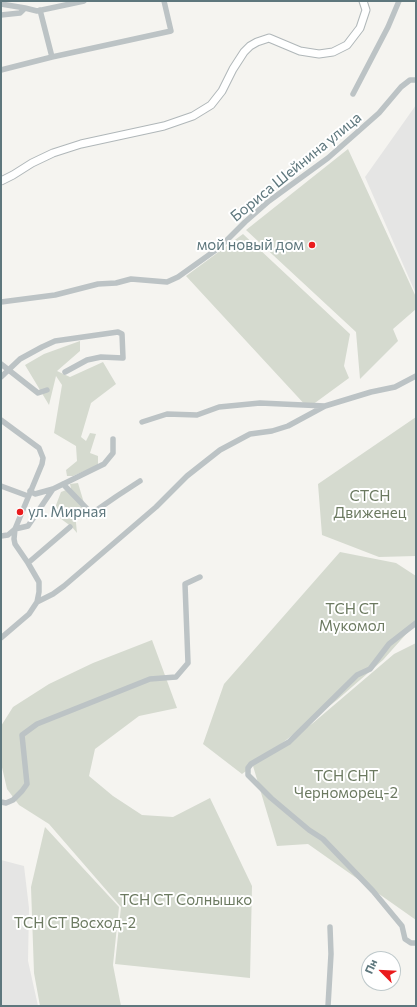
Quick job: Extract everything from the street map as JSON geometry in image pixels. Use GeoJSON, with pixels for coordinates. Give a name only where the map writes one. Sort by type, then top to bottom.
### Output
{"type":"FeatureCollection","features":[{"type":"Feature","properties":{"kind":"main road"},"geometry":{"type":"LineString","coordinates":[[1,181],[53,153],[80,144],[164,126],[193,116],[211,105],[222,90],[244,52],[257,42],[269,38],[300,51],[319,54],[333,52],[347,45],[360,28],[366,10],[363,1]]}},
{"type":"Feature","properties":{"kind":"street"},"geometry":{"type":"LineString","coordinates":[[1,4],[37,11],[84,1]]}},
{"type":"Feature","properties":{"kind":"street"},"geometry":{"type":"LineString","coordinates":[[1,70],[52,57],[171,31],[164,1]]}},
{"type":"Feature","properties":{"kind":"street"},"geometry":{"type":"LineString","coordinates":[[353,94],[388,27],[399,1]]}},
{"type":"Feature","properties":{"kind":"street"},"geometry":{"type":"LineString","coordinates":[[1,15],[20,13],[25,8]]}},
{"type":"Feature","properties":{"kind":"street"},"geometry":{"type":"LineString","coordinates":[[40,10],[52,57]]}},
{"type":"Feature","properties":{"kind":"street","name":"Бориса Шейнина улица"},"geometry":{"type":"LineString","coordinates":[[1,302],[56,294],[98,284],[116,283],[131,279],[167,282],[178,277],[220,247],[269,201],[328,158],[379,113],[401,87],[410,80],[416,80]]}},
{"type":"Feature","properties":{"kind":"street"},"geometry":{"type":"LineString","coordinates":[[1,377],[20,359],[42,347],[56,342],[118,332],[122,334],[123,358],[102,357],[87,360],[65,372]]}},
{"type":"Feature","properties":{"kind":"street"},"geometry":{"type":"LineString","coordinates":[[1,364],[38,393],[47,390]]}},
{"type":"Feature","properties":{"kind":"street"},"geometry":{"type":"LineString","coordinates":[[37,602],[53,594],[64,586],[156,507],[187,476],[220,450],[250,434],[272,431],[288,426],[325,406],[371,392],[395,387],[416,376]]}},
{"type":"Feature","properties":{"kind":"street"},"geometry":{"type":"LineString","coordinates":[[142,422],[167,414],[197,415],[219,407],[260,403],[325,406]]}},
{"type":"Feature","properties":{"kind":"street"},"geometry":{"type":"LineString","coordinates":[[1,420],[39,448],[43,458],[42,464],[15,529],[14,539],[15,544],[39,582],[40,592],[37,602],[29,614],[1,638]]}},
{"type":"Feature","properties":{"kind":"street"},"geometry":{"type":"LineString","coordinates":[[1,486],[29,494],[35,494],[53,489],[104,464],[113,453],[113,439]]}},
{"type":"Feature","properties":{"kind":"street"},"geometry":{"type":"LineString","coordinates":[[84,514],[88,516],[140,481]]}},
{"type":"Feature","properties":{"kind":"street"},"geometry":{"type":"LineString","coordinates":[[63,484],[91,513]]}},
{"type":"Feature","properties":{"kind":"street"},"geometry":{"type":"LineString","coordinates":[[1,536],[8,535],[15,529],[28,526],[53,489]]}},
{"type":"Feature","properties":{"kind":"street"},"geometry":{"type":"LineString","coordinates":[[28,563],[70,527]]}},
{"type":"Feature","properties":{"kind":"street"},"geometry":{"type":"LineString","coordinates":[[1,802],[6,803],[13,800],[27,784],[22,735],[37,724],[150,679],[176,677],[188,663],[185,584],[200,577]]}},
{"type":"Feature","properties":{"kind":"street"},"geometry":{"type":"LineString","coordinates":[[416,623],[389,644],[370,669],[357,675],[289,742],[251,764],[248,768],[248,775],[271,798],[309,830],[323,839],[373,891],[402,926],[405,940],[410,943],[416,942]]}},
{"type":"Feature","properties":{"kind":"street"},"geometry":{"type":"LineString","coordinates":[[328,1006],[331,954],[330,927]]}},
{"type":"Feature","properties":{"kind":"shaded area"},"geometry":{"type":"Polygon","coordinates":[[[416,105],[416,294],[365,177],[416,105]]]}},
{"type":"Feature","properties":{"kind":"shaded area"},"geometry":{"type":"Polygon","coordinates":[[[1,860],[24,866],[29,908],[28,961],[38,1006],[1,1006],[1,860]]]}},
{"type":"Feature","properties":{"kind":"green space"},"geometry":{"type":"Polygon","coordinates":[[[348,149],[416,297],[416,309],[393,329],[398,341],[360,379],[356,332],[246,230],[348,149]]]}},
{"type":"Feature","properties":{"kind":"green space"},"geometry":{"type":"Polygon","coordinates":[[[243,234],[350,334],[344,366],[349,378],[308,408],[186,276],[243,234]]]}},
{"type":"Feature","properties":{"kind":"green space"},"geometry":{"type":"Polygon","coordinates":[[[80,341],[80,351],[57,371],[70,377],[103,362],[116,384],[91,403],[81,437],[86,441],[90,433],[96,434],[90,453],[98,456],[98,465],[73,476],[67,476],[66,470],[77,461],[76,446],[54,433],[62,385],[56,376],[49,405],[25,365],[44,354],[80,341]]]}},
{"type":"Feature","properties":{"kind":"green space","name":"СТСН Движенец"},"geometry":{"type":"Polygon","coordinates":[[[416,417],[416,556],[379,557],[322,535],[318,484],[416,417]]]}},
{"type":"Feature","properties":{"kind":"green space"},"geometry":{"type":"Polygon","coordinates":[[[78,483],[87,513],[75,513],[77,533],[72,527],[53,513],[61,492],[71,488],[70,484],[78,483]]]}},
{"type":"Feature","properties":{"kind":"green space"},"geometry":{"type":"Polygon","coordinates":[[[340,552],[396,563],[416,576],[416,623],[383,660],[337,700],[262,759],[313,723],[394,654],[416,643],[416,920],[308,844],[277,846],[253,766],[242,774],[203,744],[224,684],[340,552]]]}},
{"type":"Feature","properties":{"kind":"green space","name":"ТСН СТ Солнышко"},"geometry":{"type":"Polygon","coordinates":[[[152,640],[177,708],[139,716],[95,749],[89,776],[113,796],[142,815],[173,817],[210,798],[252,886],[250,978],[115,964],[121,907],[49,824],[19,805],[7,789],[1,763],[1,726],[13,707],[49,684],[93,663],[152,640]]]}},
{"type":"Feature","properties":{"kind":"green space","name":"ТСН СТ Восход-2"},"geometry":{"type":"Polygon","coordinates":[[[45,827],[119,907],[113,965],[121,1006],[40,1006],[34,973],[31,887],[45,827]]]}},
{"type":"Feature","properties":{"kind":"place","name":"мой новый дом"},"geometry":{"type":"Point","coordinates":[312,245]}},
{"type":"Feature","properties":{"kind":"place","name":"ул. Мирная"},"geometry":{"type":"Point","coordinates":[20,512]}},
{"type":"Feature","properties":{"kind":"park label","name":"ТСН СТ Мукомол"},"geometry":{"type":"Point","coordinates":[352,618]}},
{"type":"Feature","properties":{"kind":"park label","name":"ТСН СНТ Черноморец-2"},"geometry":{"type":"Point","coordinates":[346,784]}}]}
